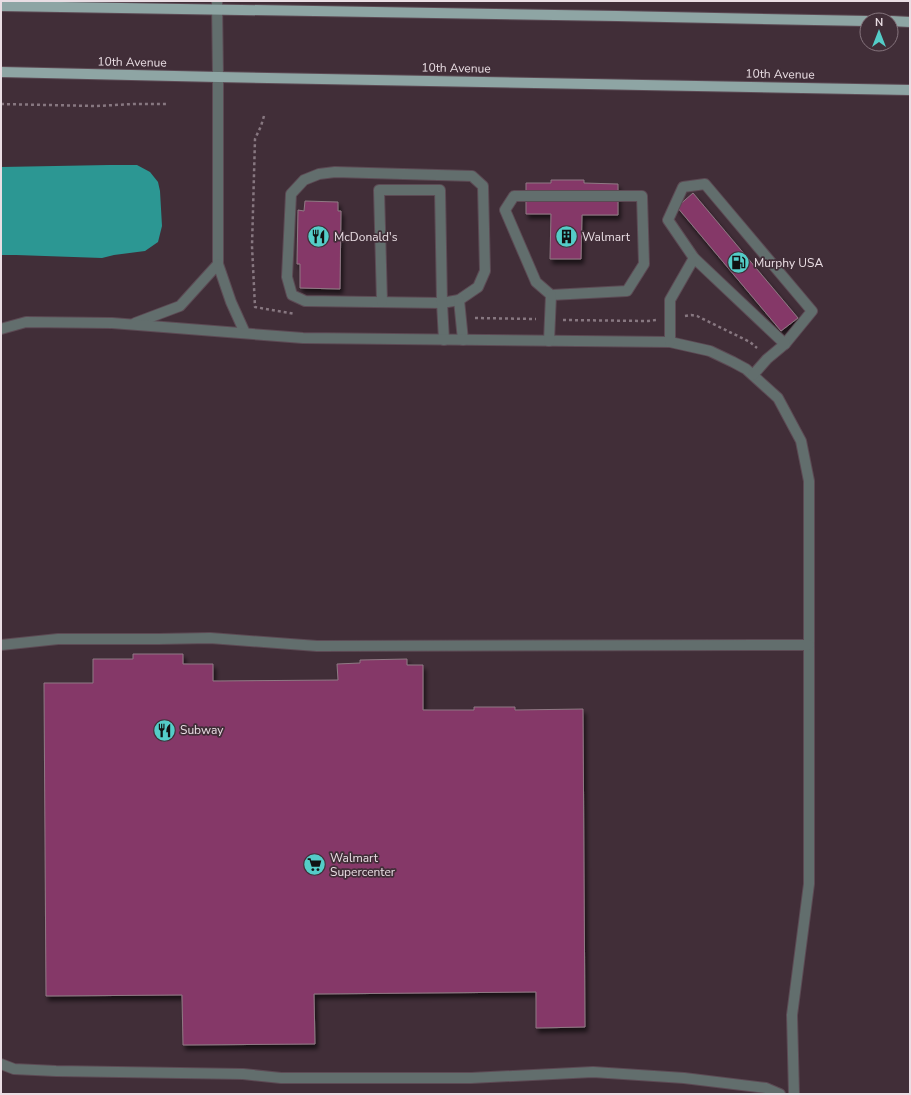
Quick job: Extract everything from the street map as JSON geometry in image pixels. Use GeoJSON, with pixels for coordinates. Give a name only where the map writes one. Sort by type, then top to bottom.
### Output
{"type":"FeatureCollection","features":[{"type":"Feature","properties":{"kind":"main road"},"geometry":{"type":"LineString","coordinates":[[1,6],[217,6],[859,21]]}},
{"type":"Feature","properties":{"kind":"main road"},"geometry":{"type":"LineString","coordinates":[[899,21],[910,22]]}},
{"type":"Feature","properties":{"kind":"main road","name":"10th Avenue"},"geometry":{"type":"LineString","coordinates":[[1,72],[910,90]]}},
{"type":"Feature","properties":{"kind":"street"},"geometry":{"type":"LineString","coordinates":[[217,6],[218,264],[231,302],[245,333]]}},
{"type":"Feature","properties":{"kind":"street"},"geometry":{"type":"LineString","coordinates":[[335,172],[472,176],[484,186],[485,271],[478,287],[459,300],[442,303],[305,301],[292,295],[287,277],[291,194],[304,180],[319,174],[335,172]]}},
{"type":"Feature","properties":{"kind":"street"},"geometry":{"type":"LineString","coordinates":[[753,375],[785,344],[812,311],[705,184],[683,187],[668,220],[694,258],[785,344]]}},
{"type":"Feature","properties":{"kind":"street"},"geometry":{"type":"LineString","coordinates":[[382,302],[380,190],[440,190],[444,340]]}},
{"type":"Feature","properties":{"kind":"street"},"geometry":{"type":"LineString","coordinates":[[514,196],[642,196],[644,264],[627,291],[551,295],[536,282],[505,210],[514,196]]}},
{"type":"Feature","properties":{"kind":"street"},"geometry":{"type":"LineString","coordinates":[[670,342],[670,300],[694,258]]}},
{"type":"Feature","properties":{"kind":"street"},"geometry":{"type":"LineString","coordinates":[[131,324],[180,306],[218,264]]}},
{"type":"Feature","properties":{"kind":"street"},"geometry":{"type":"LineString","coordinates":[[550,341],[551,295]]}},
{"type":"Feature","properties":{"kind":"street"},"geometry":{"type":"LineString","coordinates":[[459,300],[462,340]]}},
{"type":"Feature","properties":{"kind":"street"},"geometry":{"type":"LineString","coordinates":[[1,329],[26,322],[131,324],[303,338],[670,342],[710,351],[746,369],[778,398],[801,441],[809,481],[809,884],[792,1015],[794,1094]]}},
{"type":"Feature","properties":{"kind":"street"},"geometry":{"type":"LineString","coordinates":[[1,644],[58,639],[210,638],[325,646],[809,645]]}},
{"type":"Feature","properties":{"kind":"street"},"geometry":{"type":"LineString","coordinates":[[1,1064],[14,1069],[56,1072],[243,1074],[281,1078],[471,1078],[593,1072],[684,1078],[766,1088],[780,1094]]}},
{"type":"Feature","properties":{"kind":"path"},"geometry":{"type":"LineString","coordinates":[[1,104],[96,106],[166,104]]}},
{"type":"Feature","properties":{"kind":"water"},"geometry":{"type":"Polygon","coordinates":[[[137,165],[150,172],[158,182],[162,226],[158,242],[145,251],[102,258],[1,255],[1,167],[137,165]]]}},
{"type":"Feature","properties":{"kind":"building","name":"Walmart"},"geometry":{"type":"Polygon","coordinates":[[[551,180],[584,180],[584,183],[618,184],[618,215],[582,215],[581,259],[550,259],[551,214],[526,214],[526,183],[551,183],[551,180]]]}},
{"type":"Feature","properties":{"kind":"building"},"geometry":{"type":"Polygon","coordinates":[[[693,193],[798,318],[781,331],[677,207],[693,193]]]}},
{"type":"Feature","properties":{"kind":"building","name":"McDonald's"},"geometry":{"type":"Polygon","coordinates":[[[305,201],[338,202],[338,211],[341,211],[340,289],[300,288],[300,264],[297,264],[298,210],[304,211],[305,201]]]}},
{"type":"Feature","properties":{"kind":"building","name":"Walmart Supercenter"},"geometry":{"type":"Polygon","coordinates":[[[133,654],[183,654],[183,664],[213,664],[213,681],[338,680],[337,664],[360,663],[360,660],[407,659],[407,665],[423,665],[423,710],[474,710],[474,707],[515,707],[515,710],[583,709],[585,1027],[536,1028],[536,992],[314,994],[315,1044],[183,1045],[182,995],[46,996],[44,683],[93,683],[93,659],[133,659],[133,654]]]}},
{"type":"Feature","properties":{"kind":"place","name":"McDonald's"},"geometry":{"type":"Point","coordinates":[319,237]}},
{"type":"Feature","properties":{"kind":"place","name":"Walmart"},"geometry":{"type":"Point","coordinates":[566,237]}},
{"type":"Feature","properties":{"kind":"place","name":"Murphy USA"},"geometry":{"type":"Point","coordinates":[738,263]}},
{"type":"Feature","properties":{"kind":"place","name":"Subway"},"geometry":{"type":"Point","coordinates":[165,730]}},
{"type":"Feature","properties":{"kind":"place","name":"Walmart Supercenter"},"geometry":{"type":"Point","coordinates":[315,865]}}]}
